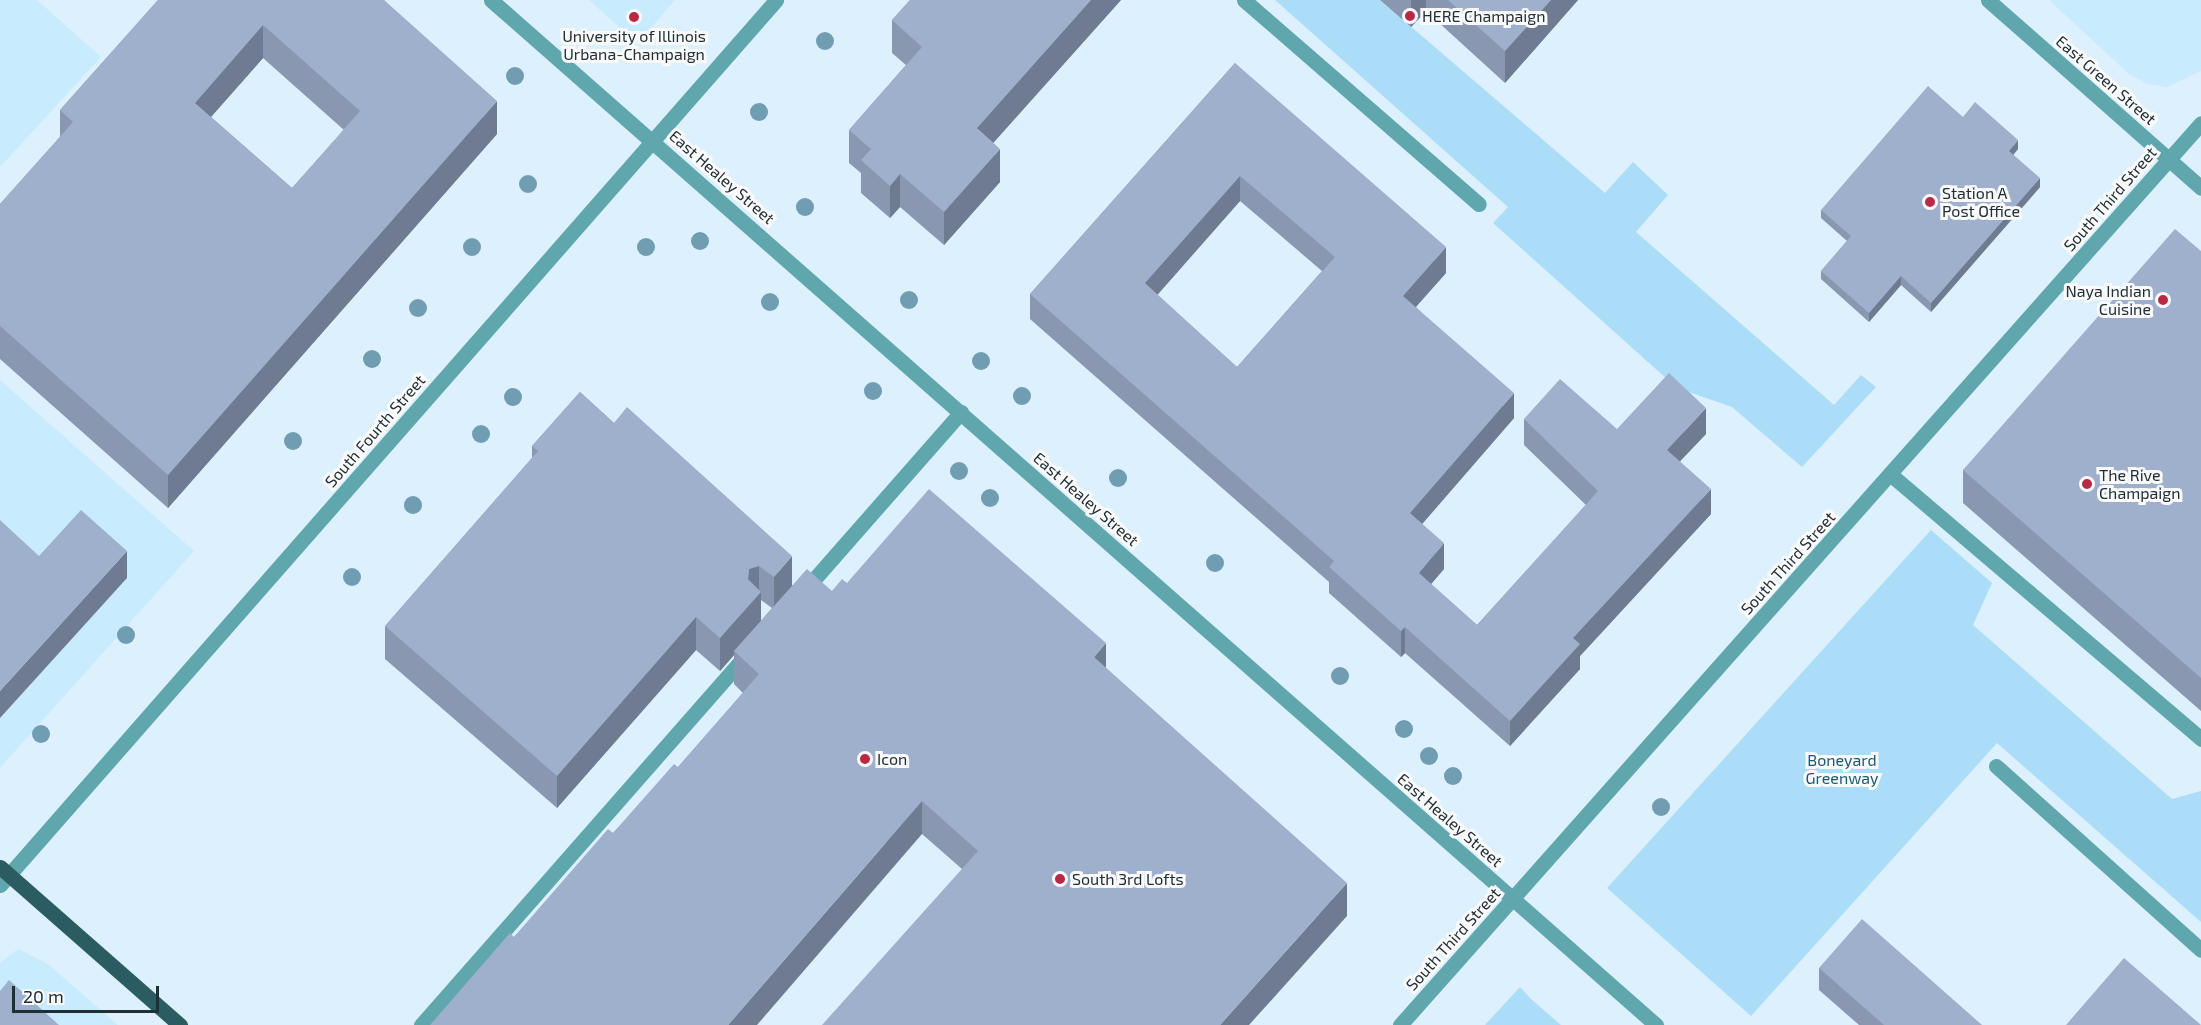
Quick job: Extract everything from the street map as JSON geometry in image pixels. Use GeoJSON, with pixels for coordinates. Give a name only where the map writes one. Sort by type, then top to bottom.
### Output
{"type":"FeatureCollection","features":[{"type":"Feature","properties":{"kind":"main road"},"geometry":{"type":"LineString","coordinates":[[3,876],[180,1025]]}},
{"type":"Feature","properties":{"kind":"street","name":"East Healey Street"},"geometry":{"type":"LineString","coordinates":[[491,0],[1656,1025]]}},
{"type":"Feature","properties":{"kind":"street","name":"South Fourth Street"},"geometry":{"type":"LineString","coordinates":[[3,876],[654,142],[776,0]]}},
{"type":"Feature","properties":{"kind":"street"},"geometry":{"type":"LineString","coordinates":[[1244,0],[1479,204]]}},
{"type":"Feature","properties":{"kind":"street","name":"East Green Street"},"geometry":{"type":"LineString","coordinates":[[1988,0],[2201,188]]}},
{"type":"Feature","properties":{"kind":"street","name":"South Third Street"},"geometry":{"type":"LineString","coordinates":[[1400,1025],[2201,123]]}},
{"type":"Feature","properties":{"kind":"street"},"geometry":{"type":"LineString","coordinates":[[789,606],[961,412]]}},
{"type":"Feature","properties":{"kind":"street"},"geometry":{"type":"LineString","coordinates":[[1890,474],[2201,739]]}},
{"type":"Feature","properties":{"kind":"street"},"geometry":{"type":"LineString","coordinates":[[421,1025],[759,641]]}},
{"type":"Feature","properties":{"kind":"street"},"geometry":{"type":"LineString","coordinates":[[1996,766],[2201,950]]}},
{"type":"Feature","properties":{"kind":"shaded area"},"geometry":{"type":"Polygon","coordinates":[[[0,0],[37,0],[101,57],[0,167],[0,0]]]}},
{"type":"Feature","properties":{"kind":"shaded area","name":"University of Illinois Urbana-Champaign"},"geometry":{"type":"Polygon","coordinates":[[[589,0],[675,0],[642,38],[627,34],[589,0]]]}},
{"type":"Feature","properties":{"kind":"shaded area"},"geometry":{"type":"Polygon","coordinates":[[[2049,0],[2201,0],[2201,71],[2167,87],[2148,84],[2129,74],[2049,0]]]}},
{"type":"Feature","properties":{"kind":"shaded area"},"geometry":{"type":"Polygon","coordinates":[[[0,380],[194,551],[0,768],[0,380]]]}},
{"type":"Feature","properties":{"kind":"shaded area"},"geometry":{"type":"Polygon","coordinates":[[[18,949],[48,964],[118,1025],[0,1025],[0,963],[18,949]]]}},
{"type":"Feature","properties":{"kind":"green space"},"geometry":{"type":"Polygon","coordinates":[[[1275,0],[1380,0],[1605,193],[1633,162],[1668,195],[1636,232],[1834,405],[1861,375],[1876,387],[1802,467],[1732,407],[1677,388],[1493,223],[1508,207],[1275,0]]]}},
{"type":"Feature","properties":{"kind":"green space","name":"Boneyard Greenway"},"geometry":{"type":"Polygon","coordinates":[[[1931,530],[1992,583],[1973,625],[2172,799],[2201,791],[2201,922],[1997,743],[1751,1016],[1607,888],[1931,530]]]}},
{"type":"Feature","properties":{"kind":"green space"},"geometry":{"type":"Polygon","coordinates":[[[1520,987],[1531,999],[1561,1025],[1485,1025],[1520,987]]]}},
{"type":"Feature","properties":{"kind":"building"},"geometry":{"type":"Polygon","coordinates":[[[158,0],[384,0],[497,101],[168,475],[0,326],[0,204],[73,122],[60,110],[158,0]],[[263,25],[195,103],[292,188],[360,111],[263,25]]]}},
{"type":"Feature","properties":{"kind":"building"},"geometry":{"type":"Polygon","coordinates":[[[910,0],[1091,0],[977,128],[1000,149],[944,212],[900,174],[890,186],[861,160],[871,149],[849,130],[922,47],[892,20],[910,0]]]}},
{"type":"Feature","properties":{"kind":"building"},"geometry":{"type":"Polygon","coordinates":[[[1448,0],[1551,0],[1505,51],[1448,0]]]}},
{"type":"Feature","properties":{"kind":"building"},"geometry":{"type":"Polygon","coordinates":[[[1235,63],[1446,247],[1403,296],[1514,393],[1410,513],[1444,543],[1419,573],[1477,625],[1598,491],[1524,419],[1560,379],[1617,429],[1669,373],[1706,408],[1667,450],[1711,489],[1573,638],[1580,644],[1510,721],[1405,627],[1401,631],[1329,567],[1334,561],[1030,294],[1235,63]],[[1240,176],[1145,283],[1237,367],[1335,257],[1240,176]]]}},
{"type":"Feature","properties":{"kind":"building","name":"Station A Post Office"},"geometry":{"type":"Polygon","coordinates":[[[1928,86],[1963,117],[1975,102],[2018,140],[2009,151],[2040,178],[1931,303],[1901,276],[1869,313],[1821,271],[1851,236],[1821,210],[1928,86]]]}},
{"type":"Feature","properties":{"kind":"building","name":"The Rive Champaign"},"geometry":{"type":"Polygon","coordinates":[[[2175,229],[2201,251],[2201,678],[1963,470],[2175,229]]]}},
{"type":"Feature","properties":{"kind":"building"},"geometry":{"type":"Polygon","coordinates":[[[580,392],[614,423],[627,407],[792,556],[774,577],[759,566],[749,569],[748,579],[761,592],[720,638],[696,617],[557,776],[385,626],[538,451],[532,446],[580,392]]]}},
{"type":"Feature","properties":{"kind":"building"},"geometry":{"type":"Polygon","coordinates":[[[929,489],[1106,643],[1094,657],[1347,883],[1220,1025],[822,1025],[978,851],[922,801],[728,1025],[430,1025],[510,933],[514,937],[608,829],[613,833],[674,764],[678,767],[759,674],[734,651],[807,569],[832,591],[842,579],[847,583],[929,489]]]}},
{"type":"Feature","properties":{"kind":"building"},"geometry":{"type":"Polygon","coordinates":[[[81,510],[127,551],[0,691],[0,520],[39,556],[81,510]]]}},
{"type":"Feature","properties":{"kind":"building"},"geometry":{"type":"Polygon","coordinates":[[[1862,919],[1982,1025],[1884,1025],[1819,968],[1862,919]]]}},
{"type":"Feature","properties":{"kind":"building"},"geometry":{"type":"Polygon","coordinates":[[[2124,958],[2201,1025],[2066,1025],[2124,958]]]}},
{"type":"Feature","properties":{"kind":"building"},"geometry":{"type":"Polygon","coordinates":[[[9,980],[59,1025],[0,1025],[0,991],[9,980]]]}},
{"type":"Feature","properties":{"kind":"place","name":"HERE Champaign"},"geometry":{"type":"Point","coordinates":[1410,16]}},
{"type":"Feature","properties":{"kind":"place","name":"University of Illinois Urbana-Champaign"},"geometry":{"type":"Point","coordinates":[634,17]}},
{"type":"Feature","properties":{"kind":"place","name":"Station A Post Office"},"geometry":{"type":"Point","coordinates":[1930,202]}},
{"type":"Feature","properties":{"kind":"place","name":"Naya Indian Cuisine"},"geometry":{"type":"Point","coordinates":[2163,300]}},
{"type":"Feature","properties":{"kind":"place","name":"The Rive Champaign"},"geometry":{"type":"Point","coordinates":[2087,484]}},
{"type":"Feature","properties":{"kind":"place","name":"Icon"},"geometry":{"type":"Point","coordinates":[865,759]}},
{"type":"Feature","properties":{"kind":"place","name":"South 3rd Lofts"},"geometry":{"type":"Point","coordinates":[1060,879]}}]}
